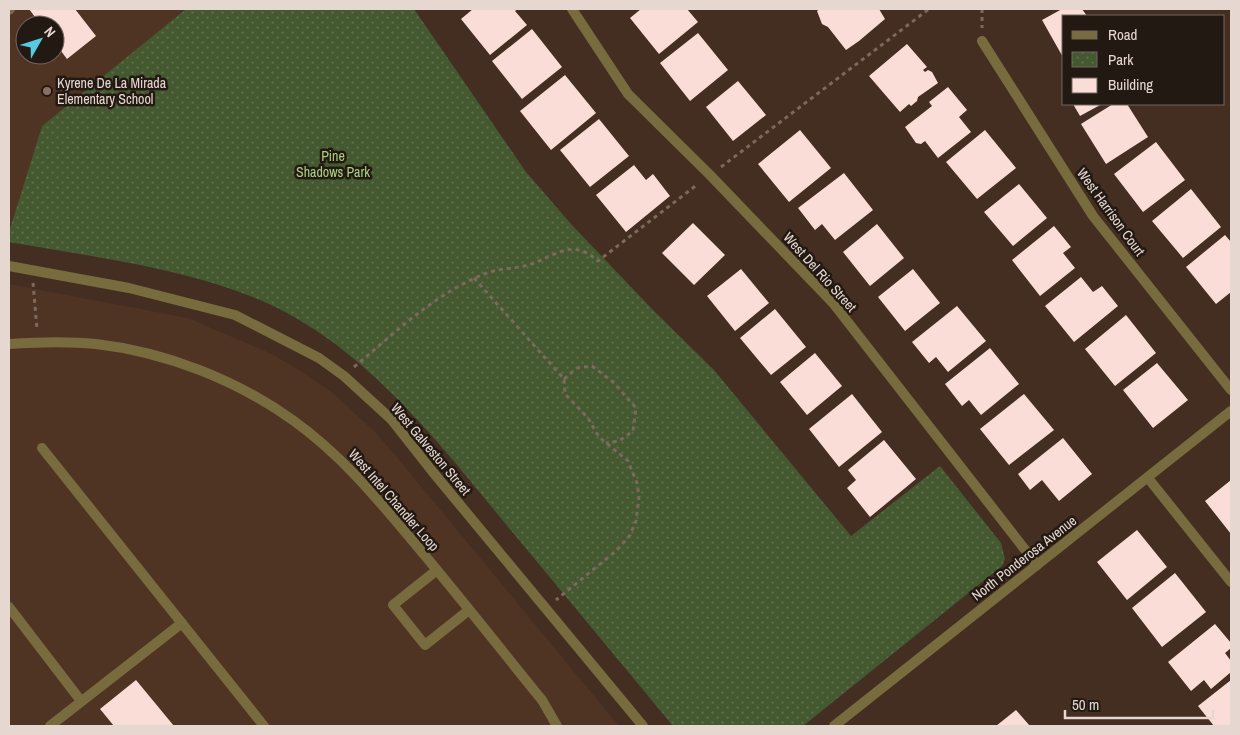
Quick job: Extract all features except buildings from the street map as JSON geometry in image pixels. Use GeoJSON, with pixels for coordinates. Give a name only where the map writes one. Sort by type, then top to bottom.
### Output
{"type":"FeatureCollection","features":[{"type":"Feature","properties":{"kind":"street","name":"West Del Rio Street"},"geometry":{"type":"LineString","coordinates":[[572,9],[628,94],[717,182],[833,303],[1036,565]]}},
{"type":"Feature","properties":{"kind":"street","name":"West Harrison Court"},"geometry":{"type":"LineString","coordinates":[[982,41],[1093,216],[1231,390]]}},
{"type":"Feature","properties":{"kind":"street","name":"West Galveston Street"},"geometry":{"type":"LineString","coordinates":[[9,266],[129,288],[235,315],[319,358],[344,376],[391,419],[643,726]]}},
{"type":"Feature","properties":{"kind":"street","name":"West Intel Chandler Loop"},"geometry":{"type":"LineString","coordinates":[[9,344],[38,342],[97,344],[161,357],[208,374],[255,396],[296,422],[341,459],[377,498],[542,700],[557,726]]}},
{"type":"Feature","properties":{"kind":"street","name":"North Ponderosa Avenue"},"geometry":{"type":"LineString","coordinates":[[834,726],[1231,411]]}},
{"type":"Feature","properties":{"kind":"street"},"geometry":{"type":"LineString","coordinates":[[42,448],[264,726]]}},
{"type":"Feature","properties":{"kind":"street"},"geometry":{"type":"LineString","coordinates":[[1148,478],[1231,582]]}},
{"type":"Feature","properties":{"kind":"street"},"geometry":{"type":"LineString","coordinates":[[437,570],[393,605],[425,645],[469,610]]}},
{"type":"Feature","properties":{"kind":"street"},"geometry":{"type":"LineString","coordinates":[[9,607],[81,701]]}},
{"type":"Feature","properties":{"kind":"street"},"geometry":{"type":"LineString","coordinates":[[50,726],[182,623]]}},
{"type":"Feature","properties":{"kind":"path"},"geometry":{"type":"LineString","coordinates":[[32,270],[38,342]]}},
{"type":"Feature","properties":{"kind":"path"},"geometry":{"type":"LineString","coordinates":[[344,376],[442,294],[474,278],[564,379],[565,394],[588,418],[599,437],[628,461],[637,482],[638,497],[636,520],[630,535],[616,551],[546,609]]}},
{"type":"Feature","properties":{"kind":"path"},"geometry":{"type":"LineString","coordinates":[[564,379],[577,368],[592,366],[613,382],[636,408],[633,430],[619,441],[606,443]]}},
{"type":"Feature","properties":{"kind":"shaded area","name":"Kyrene De La Mirada Elementary School"},"geometry":{"type":"Polygon","coordinates":[[[9,9],[186,9],[42,126],[9,232],[9,9]]]}},
{"type":"Feature","properties":{"kind":"shaded area"},"geometry":{"type":"Polygon","coordinates":[[[9,284],[188,318],[272,354],[334,394],[374,431],[396,456],[619,726],[9,726],[9,284]]]}},
{"type":"Feature","properties":{"kind":"green space","name":"Pine Shadows Park"},"geometry":{"type":"Polygon","coordinates":[[[186,9],[414,9],[526,172],[571,224],[653,310],[714,370],[851,536],[940,466],[1001,543],[1005,559],[1002,566],[803,726],[673,726],[430,434],[368,371],[334,343],[298,319],[260,300],[199,279],[136,264],[9,242],[9,232],[42,126],[186,9]]]}},
{"type":"Feature","properties":{"kind":"place","name":"Kyrene De La Mirada Elementary School"},"geometry":{"type":"Point","coordinates":[47,91]}}]}
